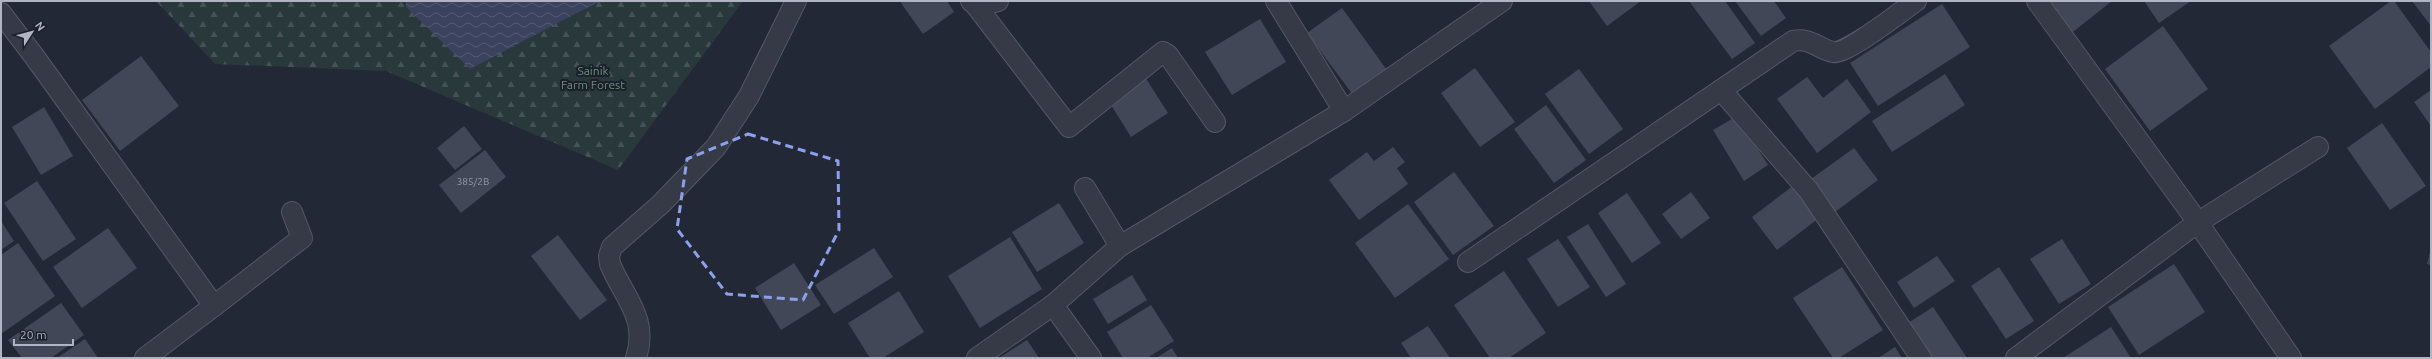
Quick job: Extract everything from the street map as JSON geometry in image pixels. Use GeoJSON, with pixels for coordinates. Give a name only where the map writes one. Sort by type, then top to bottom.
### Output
{"type":"FeatureCollection","features":[{"type":"Feature","properties":{"kind":"street"},"geometry":{"type":"LineString","coordinates":[[636,358],[640,346],[640,325],[635,310],[610,264],[609,256],[612,247],[661,204],[716,147],[750,96],[796,1]]}},
{"type":"Feature","properties":{"kind":"street"},"geometry":{"type":"LineString","coordinates":[[972,2],[984,5],[998,1]]}},
{"type":"Feature","properties":{"kind":"street"},"geometry":{"type":"LineString","coordinates":[[1276,1],[1344,111]]}},
{"type":"Feature","properties":{"kind":"street"},"geometry":{"type":"LineString","coordinates":[[976,358],[1053,305],[1120,246],[1344,111],[1502,1]]}},
{"type":"Feature","properties":{"kind":"street"},"geometry":{"type":"LineString","coordinates":[[1468,262],[1793,41],[1807,40],[1834,52],[1844,50],[1916,1]]}},
{"type":"Feature","properties":{"kind":"street"},"geometry":{"type":"LineString","coordinates":[[2037,1],[2197,223],[2291,358]]}},
{"type":"Feature","properties":{"kind":"street"},"geometry":{"type":"LineString","coordinates":[[972,2],[1069,127],[1163,52],[1168,55],[1215,122]]}},
{"type":"Feature","properties":{"kind":"street"},"geometry":{"type":"LineString","coordinates":[[1,13],[34,56],[214,306]]}},
{"type":"Feature","properties":{"kind":"street"},"geometry":{"type":"LineString","coordinates":[[1720,90],[1809,191],[1921,358]]}},
{"type":"Feature","properties":{"kind":"street"},"geometry":{"type":"LineString","coordinates":[[2016,358],[2197,223],[2318,147]]}},
{"type":"Feature","properties":{"kind":"street"},"geometry":{"type":"LineString","coordinates":[[1085,188],[1120,246]]}},
{"type":"Feature","properties":{"kind":"street"},"geometry":{"type":"LineString","coordinates":[[145,358],[302,238],[292,212]]}},
{"type":"Feature","properties":{"kind":"street"},"geometry":{"type":"LineString","coordinates":[[1053,305],[1091,358]]}},
{"type":"Feature","properties":{"kind":"highlighted area"},"geometry":{"type":"Polygon","coordinates":[[[748,134],[838,161],[839,230],[803,300],[727,294],[677,229],[687,159],[748,134]]]}},
{"type":"Feature","properties":{"kind":"green space","name":"Sainik Farm Forest"},"geometry":{"type":"Polygon","coordinates":[[[156,1],[743,1],[618,170],[386,71],[215,64],[156,1]]]}},
{"type":"Feature","properties":{"kind":"water"},"geometry":{"type":"Polygon","coordinates":[[[406,1],[600,1],[470,69],[406,7],[406,1]]]}},
{"type":"Feature","properties":{"kind":"building"},"geometry":{"type":"Polygon","coordinates":[[[904,1],[947,1],[954,12],[923,34],[901,3],[904,1]]]}},
{"type":"Feature","properties":{"kind":"building"},"geometry":{"type":"Polygon","coordinates":[[[1589,1],[1641,1],[1607,26],[1589,1]]]}},
{"type":"Feature","properties":{"kind":"building"},"geometry":{"type":"Polygon","coordinates":[[[1689,1],[1725,1],[1755,43],[1732,59],[1689,1]]]}},
{"type":"Feature","properties":{"kind":"building"},"geometry":{"type":"Polygon","coordinates":[[[1735,1],[1774,1],[1786,18],[1761,36],[1735,1]]]}},
{"type":"Feature","properties":{"kind":"building"},"geometry":{"type":"Polygon","coordinates":[[[2043,1],[2112,1],[2069,35],[2043,1]]]}},
{"type":"Feature","properties":{"kind":"building"},"geometry":{"type":"Polygon","coordinates":[[[2144,1],[2191,1],[2159,23],[2144,1]]]}},
{"type":"Feature","properties":{"kind":"building"},"geometry":{"type":"Polygon","coordinates":[[[2391,1],[2394,1],[2431,52],[2431,67],[2375,109],[2329,46],[2391,1]]]}},
{"type":"Feature","properties":{"kind":"building"},"geometry":{"type":"Polygon","coordinates":[[[2412,1],[2431,1],[2431,26],[2412,1]]]}},
{"type":"Feature","properties":{"kind":"building"},"geometry":{"type":"Polygon","coordinates":[[[1942,4],[1970,47],[1878,106],[1850,63],[1942,4]]]}},
{"type":"Feature","properties":{"kind":"building"},"geometry":{"type":"Polygon","coordinates":[[[1342,8],[1387,70],[1353,95],[1307,33],[1342,8]]]}},
{"type":"Feature","properties":{"kind":"building"},"geometry":{"type":"Polygon","coordinates":[[[1260,19],[1286,62],[1232,95],[1205,52],[1260,19]]]}},
{"type":"Feature","properties":{"kind":"building"},"geometry":{"type":"Polygon","coordinates":[[[2163,26],[2208,89],[2150,131],[2105,69],[2163,26]]]}},
{"type":"Feature","properties":{"kind":"building"},"geometry":{"type":"Polygon","coordinates":[[[141,56],[179,106],[120,151],[82,100],[141,56]]]}},
{"type":"Feature","properties":{"kind":"building"},"geometry":{"type":"Polygon","coordinates":[[[1475,68],[1515,122],[1480,147],[1441,93],[1475,68]]]}},
{"type":"Feature","properties":{"kind":"building"},"geometry":{"type":"Polygon","coordinates":[[[1579,69],[1623,129],[1589,154],[1545,94],[1579,69]]]}},
{"type":"Feature","properties":{"kind":"building"},"geometry":{"type":"Polygon","coordinates":[[[1945,74],[1965,105],[1892,152],[1872,121],[1945,74]]]}},
{"type":"Feature","properties":{"kind":"building"},"geometry":{"type":"Polygon","coordinates":[[[1145,77],[1168,113],[1131,137],[1108,100],[1145,77]]]}},
{"type":"Feature","properties":{"kind":"building"},"geometry":{"type":"Polygon","coordinates":[[[1807,77],[1823,98],[1847,79],[1871,112],[1817,153],[1777,99],[1807,77]]]}},
{"type":"Feature","properties":{"kind":"building"},"geometry":{"type":"Polygon","coordinates":[[[2431,90],[2431,126],[2414,102],[2431,90]]]}},
{"type":"Feature","properties":{"kind":"building"},"geometry":{"type":"Polygon","coordinates":[[[1546,105],[1586,160],[1554,183],[1514,129],[1546,105]]]}},
{"type":"Feature","properties":{"kind":"building"},"geometry":{"type":"Polygon","coordinates":[[[44,107],[73,156],[41,175],[12,127],[44,107]]]}},
{"type":"Feature","properties":{"kind":"building"},"geometry":{"type":"Polygon","coordinates":[[[1737,116],[1768,165],[1744,181],[1713,130],[1737,116]]]}},
{"type":"Feature","properties":{"kind":"building"},"geometry":{"type":"Polygon","coordinates":[[[2382,123],[2426,186],[2390,210],[2347,148],[2382,123]]]}},
{"type":"Feature","properties":{"kind":"building"},"geometry":{"type":"Polygon","coordinates":[[[464,126],[482,149],[455,170],[437,148],[464,126]]]}},
{"type":"Feature","properties":{"kind":"building"},"geometry":{"type":"Polygon","coordinates":[[[1393,147],[1405,162],[1397,168],[1408,184],[1359,220],[1329,180],[1367,152],[1374,161],[1393,147]]]}},
{"type":"Feature","properties":{"kind":"building"},"geometry":{"type":"Polygon","coordinates":[[[1854,148],[1878,180],[1835,212],[1811,179],[1854,148]]]}},
{"type":"Feature","properties":{"kind":"building"},"geometry":{"type":"Polygon","coordinates":[[[485,150],[506,177],[461,213],[439,185],[485,150]]]}},
{"type":"Feature","properties":{"kind":"building"},"geometry":{"type":"Polygon","coordinates":[[[1454,172],[1494,226],[1453,255],[1414,202],[1454,172]]]}},
{"type":"Feature","properties":{"kind":"building"},"geometry":{"type":"Polygon","coordinates":[[[37,181],[76,239],[43,261],[4,203],[37,181]]]}},
{"type":"Feature","properties":{"kind":"building"},"geometry":{"type":"Polygon","coordinates":[[[1794,185],[1819,218],[1777,250],[1752,217],[1794,185]]]}},
{"type":"Feature","properties":{"kind":"building"},"geometry":{"type":"Polygon","coordinates":[[[1691,192],[1710,218],[1681,239],[1662,214],[1691,192]]]}},
{"type":"Feature","properties":{"kind":"building"},"geometry":{"type":"Polygon","coordinates":[[[1627,193],[1661,243],[1632,263],[1598,213],[1627,193]]]}},
{"type":"Feature","properties":{"kind":"building"},"geometry":{"type":"Polygon","coordinates":[[[1059,203],[1084,243],[1037,272],[1012,232],[1059,203]]]}},
{"type":"Feature","properties":{"kind":"building"},"geometry":{"type":"Polygon","coordinates":[[[1408,204],[1449,259],[1395,298],[1355,243],[1408,204]]]}},
{"type":"Feature","properties":{"kind":"building"},"geometry":{"type":"Polygon","coordinates":[[[1,221],[14,241],[1,250],[1,221]]]}},
{"type":"Feature","properties":{"kind":"building"},"geometry":{"type":"Polygon","coordinates":[[[1588,224],[1626,284],[1606,297],[1567,237],[1588,224]]]}},
{"type":"Feature","properties":{"kind":"building"},"geometry":{"type":"Polygon","coordinates":[[[108,228],[137,268],[82,308],[53,267],[108,228]]]}},
{"type":"Feature","properties":{"kind":"building"},"geometry":{"type":"Polygon","coordinates":[[[558,235],[607,300],[580,320],[531,256],[558,235]]]}},
{"type":"Feature","properties":{"kind":"building"},"geometry":{"type":"Polygon","coordinates":[[[1010,237],[1042,289],[980,328],[948,276],[1010,237]]]}},
{"type":"Feature","properties":{"kind":"building"},"geometry":{"type":"Polygon","coordinates":[[[1558,239],[1590,287],[1558,307],[1527,259],[1558,239]]]}},
{"type":"Feature","properties":{"kind":"building"},"geometry":{"type":"Polygon","coordinates":[[[2062,239],[2091,284],[2059,304],[2030,259],[2062,239]]]}},
{"type":"Feature","properties":{"kind":"building"},"geometry":{"type":"Polygon","coordinates":[[[18,243],[55,296],[1,334],[1,255],[18,243]]]}},
{"type":"Feature","properties":{"kind":"building"},"geometry":{"type":"Polygon","coordinates":[[[874,248],[893,277],[834,314],[815,285],[874,248]]]}},
{"type":"Feature","properties":{"kind":"building"},"geometry":{"type":"Polygon","coordinates":[[[2431,249],[2431,265],[2427,264],[2431,249]]]}},
{"type":"Feature","properties":{"kind":"building"},"geometry":{"type":"Polygon","coordinates":[[[1937,256],[1955,281],[1914,308],[1897,282],[1937,256]]]}},
{"type":"Feature","properties":{"kind":"building"},"geometry":{"type":"Polygon","coordinates":[[[794,263],[821,305],[781,330],[755,288],[794,263]]]}},
{"type":"Feature","properties":{"kind":"building"},"geometry":{"type":"Polygon","coordinates":[[[2174,264],[2205,312],[2139,355],[2108,307],[2174,264]]]}},
{"type":"Feature","properties":{"kind":"building"},"geometry":{"type":"Polygon","coordinates":[[[1842,267],[1883,330],[1839,358],[1833,358],[1793,298],[1842,267]]]}},
{"type":"Feature","properties":{"kind":"building"},"geometry":{"type":"Polygon","coordinates":[[[1999,267],[2034,321],[2006,339],[1971,286],[1999,267]]]}},
{"type":"Feature","properties":{"kind":"building"},"geometry":{"type":"Polygon","coordinates":[[[1504,271],[1546,333],[1509,358],[1490,358],[1454,305],[1504,271]]]}},
{"type":"Feature","properties":{"kind":"building"},"geometry":{"type":"Polygon","coordinates":[[[1132,275],[1147,300],[1108,324],[1093,299],[1132,275]]]}},
{"type":"Feature","properties":{"kind":"building"},"geometry":{"type":"Polygon","coordinates":[[[899,291],[924,332],[883,358],[870,358],[848,323],[899,291]]]}},
{"type":"Feature","properties":{"kind":"building"},"geometry":{"type":"Polygon","coordinates":[[[61,303],[84,335],[51,358],[22,358],[8,340],[61,303]]]}},
{"type":"Feature","properties":{"kind":"building"},"geometry":{"type":"Polygon","coordinates":[[[1151,305],[1174,341],[1147,358],[1123,358],[1107,332],[1151,305]]]}},
{"type":"Feature","properties":{"kind":"building"},"geometry":{"type":"Polygon","coordinates":[[[1933,307],[1967,358],[1926,358],[1905,325],[1933,307]]]}},
{"type":"Feature","properties":{"kind":"building"},"geometry":{"type":"Polygon","coordinates":[[[1428,326],[1450,358],[1411,358],[1401,343],[1428,326]]]}},
{"type":"Feature","properties":{"kind":"building"},"geometry":{"type":"Polygon","coordinates":[[[2111,327],[2131,358],[2063,358],[2111,327]]]}},
{"type":"Feature","properties":{"kind":"building"},"geometry":{"type":"Polygon","coordinates":[[[85,339],[98,358],[57,358],[85,339]]]}},
{"type":"Feature","properties":{"kind":"building"},"geometry":{"type":"Polygon","coordinates":[[[1027,340],[1039,358],[999,358],[1027,340]]]}},
{"type":"Feature","properties":{"kind":"building"},"geometry":{"type":"Polygon","coordinates":[[[1895,347],[1902,358],[1878,358],[1895,347]]]}},
{"type":"Feature","properties":{"kind":"building"},"geometry":{"type":"Polygon","coordinates":[[[1172,348],[1178,358],[1156,358],[1172,348]]]}}]}
